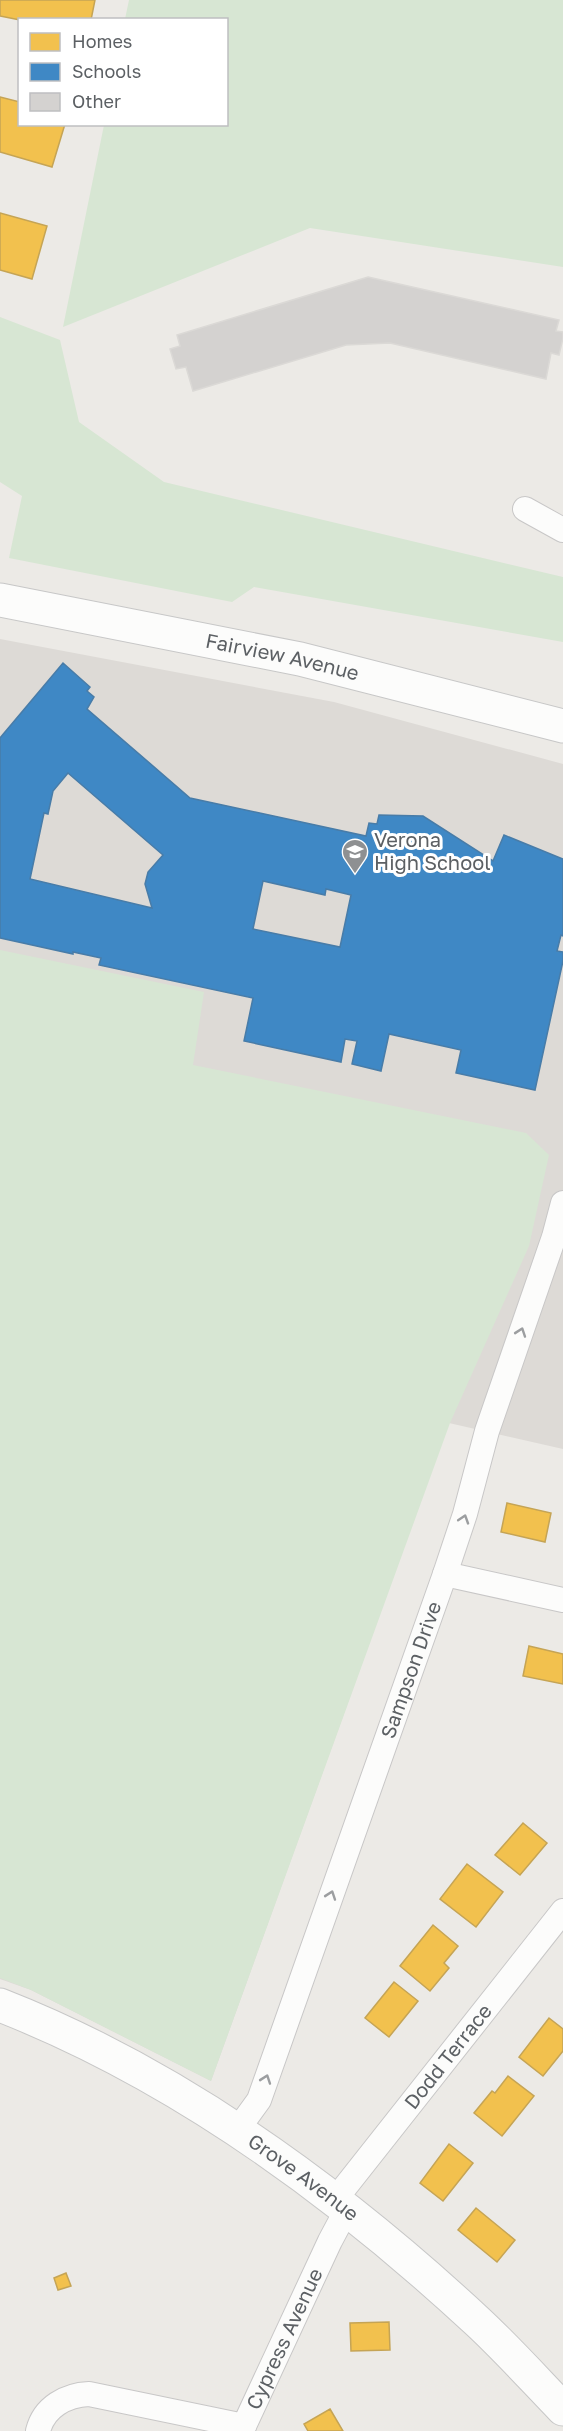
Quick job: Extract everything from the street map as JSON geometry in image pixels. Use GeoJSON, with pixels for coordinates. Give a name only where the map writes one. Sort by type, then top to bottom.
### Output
{"type":"FeatureCollection","features":[{"type":"Feature","properties":{"kind":"street"},"geometry":{"type":"LineString","coordinates":[[525,509],[563,530]]}},
{"type":"Feature","properties":{"kind":"street","name":"Fairview Avenue"},"geometry":{"type":"LineString","coordinates":[[0,600],[300,659],[563,726]]}},
{"type":"Feature","properties":{"kind":"street","name":"Sampson Drive"},"geometry":{"type":"LineString","coordinates":[[238,2129],[259,2100],[445,1574],[465,1514],[487,1431],[554,1237],[563,1203]]}},
{"type":"Feature","properties":{"kind":"street"},"geometry":{"type":"LineString","coordinates":[[445,1574],[563,1600]]}},
{"type":"Feature","properties":{"kind":"street","name":"Dodd Terrace"},"geometry":{"type":"LineString","coordinates":[[340,2206],[563,1911]]}},
{"type":"Feature","properties":{"kind":"street","name":"Grove Avenue"},"geometry":{"type":"LineString","coordinates":[[0,2005],[125,2063],[238,2129],[340,2206],[478,2322],[563,2409]]}},
{"type":"Feature","properties":{"kind":"street","name":"Cypress Avenue"},"geometry":{"type":"LineString","coordinates":[[38,2431],[46,2414],[55,2405],[77,2395],[88,2394],[245,2429],[330,2241],[340,2206]]}},
{"type":"Feature","properties":{"kind":"shaded area","name":"Verona High School"},"geometry":{"type":"Polygon","coordinates":[[[0,639],[334,702],[563,764],[563,1449],[449,1423],[211,2081],[31,1990],[0,1979],[0,639]]]}},
{"type":"Feature","properties":{"kind":"green space"},"geometry":{"type":"Polygon","coordinates":[[[129,0],[563,0],[563,267],[310,228],[63,327],[104,126],[228,126],[228,18],[125,18],[129,0]]]}},
{"type":"Feature","properties":{"kind":"green space"},"geometry":{"type":"Polygon","coordinates":[[[0,317],[60,340],[79,422],[164,482],[563,577],[563,642],[254,587],[232,602],[9,558],[22,496],[0,482],[0,317]]]}},
{"type":"Feature","properties":{"kind":"green space","name":"Verona High School"},"geometry":{"type":"Polygon","coordinates":[[[0,950],[204,992],[193,1065],[526,1133],[549,1155],[529,1246],[450,1423],[211,2081],[31,1990],[0,1978],[0,950]]]}},
{"type":"Feature","properties":{"kind":"building: Homes"},"geometry":{"type":"Polygon","coordinates":[[[0,0],[95,0],[91,18],[18,20],[0,16],[0,0]]]}},
{"type":"Feature","properties":{"kind":"building: Homes"},"geometry":{"type":"Polygon","coordinates":[[[0,97],[18,102],[18,126],[64,126],[52,167],[0,152],[0,97]]]}},
{"type":"Feature","properties":{"kind":"building: Homes"},"geometry":{"type":"Polygon","coordinates":[[[0,213],[47,226],[32,279],[0,270],[0,213]]]}},
{"type":"Feature","properties":{"kind":"building: Homes"},"geometry":{"type":"Polygon","coordinates":[[[507,1503],[551,1513],[545,1542],[501,1532],[507,1503]]]}},
{"type":"Feature","properties":{"kind":"building: Homes"},"geometry":{"type":"Polygon","coordinates":[[[529,1646],[563,1654],[563,1684],[523,1676],[529,1646]]]}},
{"type":"Feature","properties":{"kind":"building: Homes"},"geometry":{"type":"Polygon","coordinates":[[[523,1823],[547,1843],[520,1875],[495,1855],[523,1823]]]}},
{"type":"Feature","properties":{"kind":"building: Homes"},"geometry":{"type":"Polygon","coordinates":[[[467,1864],[503,1892],[476,1927],[440,1899],[467,1864]]]}},
{"type":"Feature","properties":{"kind":"building: Homes"},"geometry":{"type":"Polygon","coordinates":[[[433,1925],[458,1946],[444,1963],[449,1968],[430,1991],[400,1966],[433,1925]]]}},
{"type":"Feature","properties":{"kind":"building: Homes"},"geometry":{"type":"Polygon","coordinates":[[[394,1982],[418,2001],[389,2037],[365,2018],[394,1982]]]}},
{"type":"Feature","properties":{"kind":"building: Homes"},"geometry":{"type":"Polygon","coordinates":[[[549,2018],[563,2029],[563,2051],[543,2076],[519,2057],[549,2018]]]}},
{"type":"Feature","properties":{"kind":"building: Homes"},"geometry":{"type":"Polygon","coordinates":[[[508,2076],[534,2096],[502,2136],[474,2113],[492,2091],[495,2093],[508,2076]]]}},
{"type":"Feature","properties":{"kind":"building: Homes"},"geometry":{"type":"Polygon","coordinates":[[[449,2144],[473,2163],[443,2201],[420,2183],[449,2144]]]}},
{"type":"Feature","properties":{"kind":"building: Homes"},"geometry":{"type":"Polygon","coordinates":[[[476,2208],[515,2240],[497,2262],[458,2230],[476,2208]]]}},
{"type":"Feature","properties":{"kind":"building: Homes"},"geometry":{"type":"Polygon","coordinates":[[[66,2273],[71,2286],[58,2290],[54,2278],[66,2273]]]}},
{"type":"Feature","properties":{"kind":"building: Homes"},"geometry":{"type":"Polygon","coordinates":[[[389,2322],[390,2350],[351,2351],[350,2323],[389,2322]]]}},
{"type":"Feature","properties":{"kind":"building: Homes"},"geometry":{"type":"Polygon","coordinates":[[[330,2409],[343,2431],[308,2431],[304,2424],[330,2409]]]}},
{"type":"Feature","properties":{"kind":"building: Schools","name":"Verona High School"},"geometry":{"type":"Polygon","coordinates":[[[63,663],[90,687],[87,691],[94,697],[87,709],[190,798],[366,836],[369,823],[377,824],[379,815],[423,816],[493,861],[504,835],[563,859],[563,936],[561,935],[557,951],[563,952],[563,961],[535,1090],[456,1073],[461,1050],[389,1034],[381,1071],[352,1064],[357,1041],[345,1039],[341,1062],[244,1041],[253,998],[99,965],[101,958],[0,938],[0,738],[63,663]],[[68,773],[53,791],[48,814],[44,813],[30,879],[152,908],[145,884],[148,872],[163,855],[68,773]],[[263,881],[253,929],[340,947],[351,895],[326,889],[325,895],[263,881]]]}},
{"type":"Feature","properties":{"kind":"building: Other"},"geometry":{"type":"Polygon","coordinates":[[[368,277],[559,320],[556,331],[563,332],[563,338],[559,355],[551,353],[546,379],[390,343],[346,345],[193,391],[186,367],[176,369],[170,349],[180,346],[177,335],[368,277]]]}},
{"type":"Feature","properties":{"kind":"place","name":"Verona High School"},"geometry":{"type":"Point","coordinates":[355,875]}}]}
